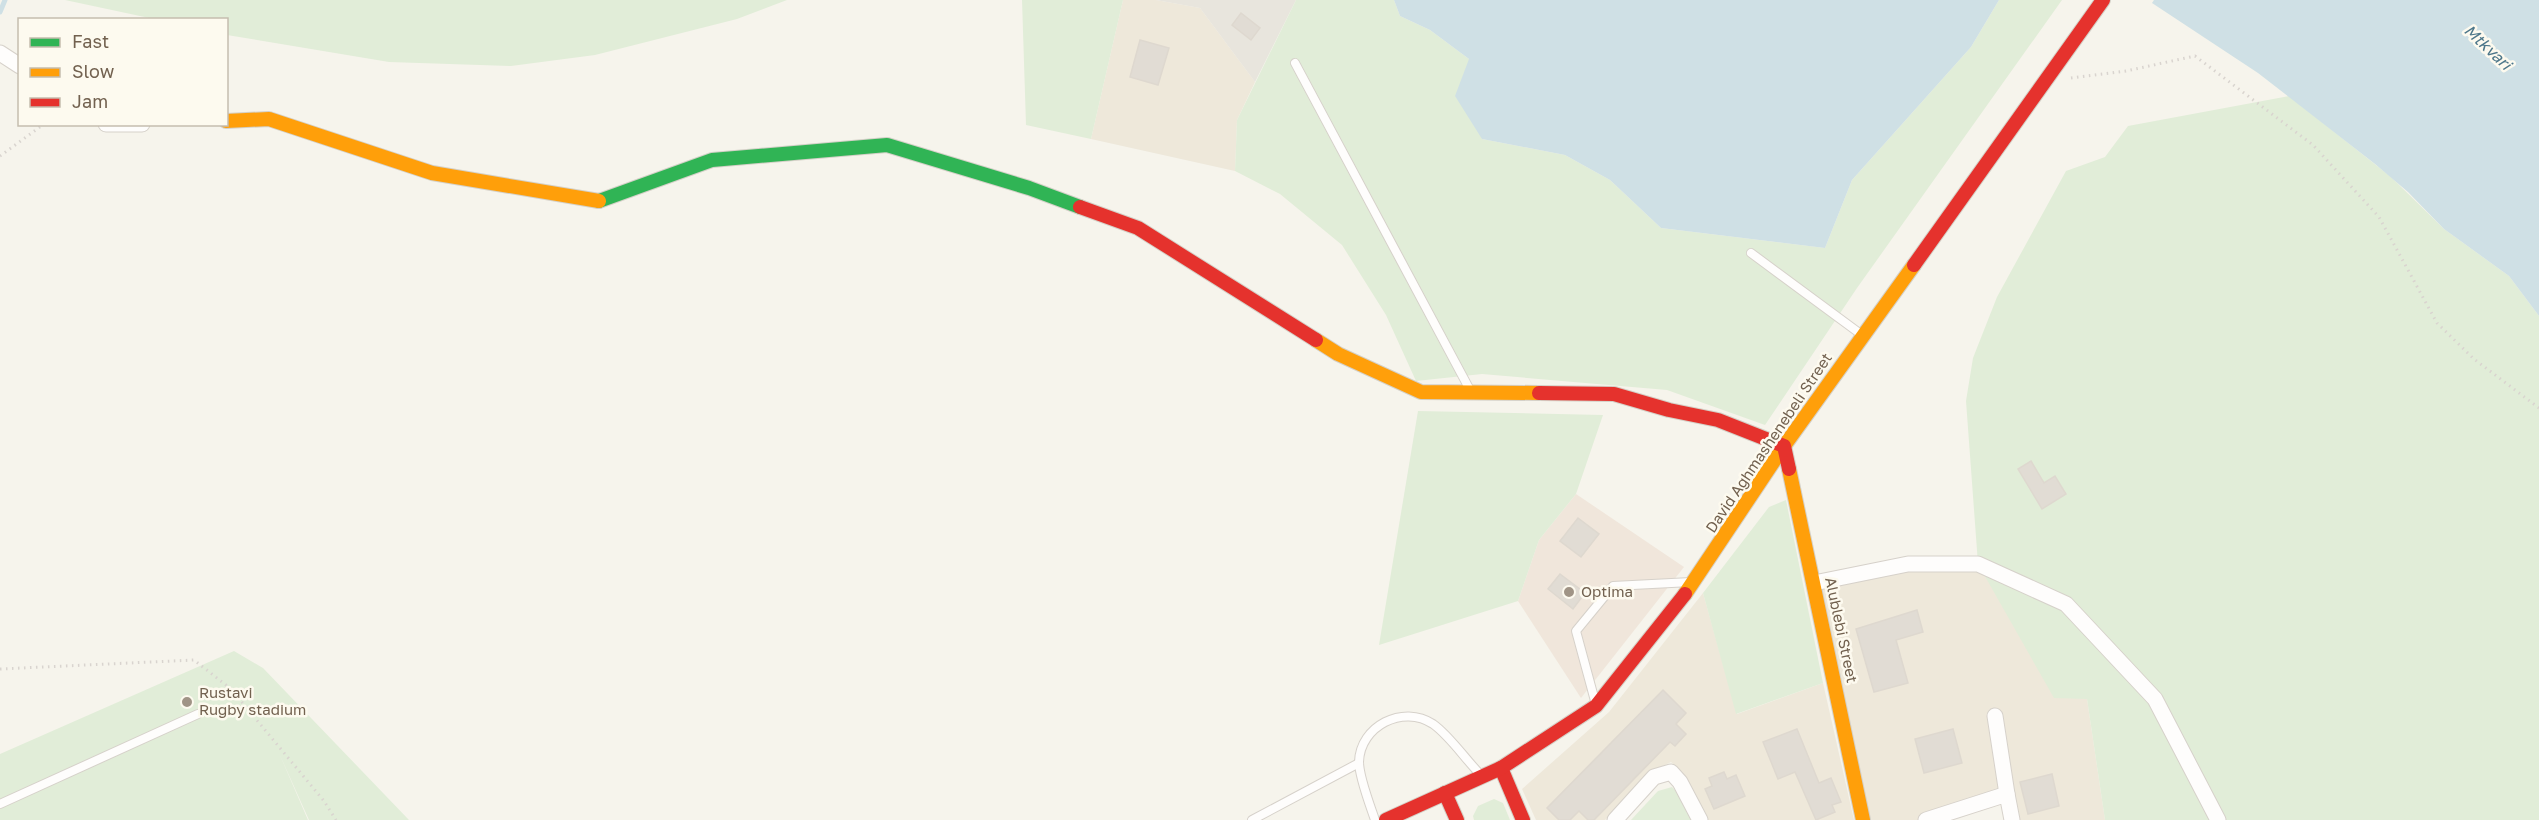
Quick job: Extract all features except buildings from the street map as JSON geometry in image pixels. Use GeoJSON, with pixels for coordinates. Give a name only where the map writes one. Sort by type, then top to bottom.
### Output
{"type":"FeatureCollection","features":[{"type":"Feature","properties":{"kind":"street","name":"David Aghmashenebeli Street"},"geometry":{"type":"LineString","coordinates":[[1386,820],[1501,768],[1596,706],[1696,582],[1784,446],[2103,0]]}},
{"type":"Feature","properties":{"kind":"street"},"geometry":{"type":"LineString","coordinates":[[0,53],[18,65]]}},
{"type":"Feature","properties":{"kind":"street"},"geometry":{"type":"LineString","coordinates":[[228,121],[269,119],[432,173],[603,202],[712,160],[887,146],[1029,188],[1138,228],[1338,354],[1421,392],[1614,394],[1668,410],[1718,420],[1784,446]]}},
{"type":"Feature","properties":{"kind":"street","name":"Alublebi Street"},"geometry":{"type":"LineString","coordinates":[[1784,446],[1863,820]]}},
{"type":"Feature","properties":{"kind":"street"},"geometry":{"type":"LineString","coordinates":[[1814,583],[1908,564],[1978,564],[2066,604],[2155,699],[2218,820]]}},
{"type":"Feature","properties":{"kind":"street"},"geometry":{"type":"LineString","coordinates":[[1995,716],[2012,820]]}},
{"type":"Feature","properties":{"kind":"street"},"geometry":{"type":"LineString","coordinates":[[1501,768],[1523,820]]}},
{"type":"Feature","properties":{"kind":"street"},"geometry":{"type":"LineString","coordinates":[[1615,820],[1654,777],[1671,772],[1680,782],[1700,820]]}},
{"type":"Feature","properties":{"kind":"street"},"geometry":{"type":"LineString","coordinates":[[1445,793],[1457,820]]}},
{"type":"Feature","properties":{"kind":"street"},"geometry":{"type":"LineString","coordinates":[[1926,820],[2007,794]]}},
{"type":"Feature","properties":{"kind":"lane"},"geometry":{"type":"LineString","coordinates":[[1295,63],[1472,394]]}},
{"type":"Feature","properties":{"kind":"lane"},"geometry":{"type":"LineString","coordinates":[[1751,254],[1863,336]]}},
{"type":"Feature","properties":{"kind":"lane"},"geometry":{"type":"LineString","coordinates":[[1596,706],[1576,631],[1613,585],[1696,582]]}},
{"type":"Feature","properties":{"kind":"lane"},"geometry":{"type":"LineString","coordinates":[[0,804],[198,714]]}},
{"type":"Feature","properties":{"kind":"lane"},"geometry":{"type":"LineString","coordinates":[[1375,820],[1359,763],[1363,746],[1375,730],[1389,719],[1407,714],[1434,725],[1482,777]]}},
{"type":"Feature","properties":{"kind":"lane"},"geometry":{"type":"LineString","coordinates":[[1252,820],[1359,763]]}},
{"type":"Feature","properties":{"kind":"path"},"geometry":{"type":"LineString","coordinates":[[2045,81],[2126,71],[2195,56],[2313,145],[2379,218],[2437,323],[2474,359],[2539,408]]}},
{"type":"Feature","properties":{"kind":"path"},"geometry":{"type":"LineString","coordinates":[[0,156],[41,126]]}},
{"type":"Feature","properties":{"kind":"path"},"geometry":{"type":"LineString","coordinates":[[0,669],[194,660],[231,689],[324,801],[336,820]]}},
{"type":"Feature","properties":{"kind":"shaded area"},"geometry":{"type":"Polygon","coordinates":[[[1123,0],[1156,0],[1200,8],[1255,82],[1237,120],[1235,171],[1091,139],[1123,0]]]}},
{"type":"Feature","properties":{"kind":"shaded area"},"geometry":{"type":"Polygon","coordinates":[[[1156,0],[1296,0],[1255,82],[1200,8],[1156,0]]]}},
{"type":"Feature","properties":{"kind":"shaded area"},"geometry":{"type":"Polygon","coordinates":[[[1576,494],[1684,567],[1581,698],[1518,601],[1539,540],[1576,494]]]}},
{"type":"Feature","properties":{"kind":"shaded area"},"geometry":{"type":"Polygon","coordinates":[[[1908,564],[1978,564],[2087,699],[2105,820],[2012,820],[2007,795],[1926,820],[1863,820],[1814,583],[1908,564]]]}},
{"type":"Feature","properties":{"kind":"shaded area"},"geometry":{"type":"Polygon","coordinates":[[[1703,593],[1737,714],[1823,683],[1854,820],[1706,820],[1683,773],[1671,762],[1655,770],[1605,820],[1536,820],[1522,789],[1609,712],[1703,593]]]}},
{"type":"Feature","properties":{"kind":"green space"},"geometry":{"type":"Polygon","coordinates":[[[65,0],[787,0],[737,19],[595,55],[511,66],[389,62],[228,35],[228,18],[149,18],[65,0]]]}},
{"type":"Feature","properties":{"kind":"green space"},"geometry":{"type":"Polygon","coordinates":[[[1022,0],[1123,0],[1091,139],[1026,125],[1022,0]]]}},
{"type":"Feature","properties":{"kind":"green space"},"geometry":{"type":"Polygon","coordinates":[[[1296,0],[1394,0],[1400,16],[1430,30],[1469,59],[1482,139],[1565,155],[1610,180],[1661,228],[1825,248],[1852,180],[1971,47],[1999,0],[2062,0],[1857,288],[1765,425],[1667,390],[1482,374],[1416,381],[1386,315],[1342,245],[1280,194],[1235,171],[1237,120],[1296,0]]]}},
{"type":"Feature","properties":{"kind":"green space"},"geometry":{"type":"Polygon","coordinates":[[[2289,96],[2391,177],[2444,229],[2509,276],[2539,316],[2539,820],[2105,820],[2087,699],[2054,698],[1978,564],[1966,401],[1973,358],[1997,297],[2066,171],[2105,157],[2128,126],[2289,96]]]}},
{"type":"Feature","properties":{"kind":"green space"},"geometry":{"type":"Polygon","coordinates":[[[1418,411],[1603,415],[1576,494],[1539,540],[1518,601],[1379,645],[1418,411]]]}},
{"type":"Feature","properties":{"kind":"green space"},"geometry":{"type":"Polygon","coordinates":[[[1786,500],[1823,683],[1736,714],[1703,593],[1769,507],[1786,500]]]}},
{"type":"Feature","properties":{"kind":"green space","name":"Rustavi Rugby stadium"},"geometry":{"type":"Polygon","coordinates":[[[234,651],[263,668],[409,820],[309,820],[279,753],[308,820],[0,820],[0,754],[234,651]]]}},
{"type":"Feature","properties":{"kind":"green space"},"geometry":{"type":"Polygon","coordinates":[[[1672,787],[1680,795],[1691,820],[1631,820],[1658,791],[1672,787]]]}},
{"type":"Feature","properties":{"kind":"green space"},"geometry":{"type":"Polygon","coordinates":[[[1494,799],[1503,803],[1510,820],[1474,820],[1473,816],[1478,806],[1494,799]]]}},
{"type":"Feature","properties":{"kind":"water"},"geometry":{"type":"Polygon","coordinates":[[[1394,0],[1999,0],[1971,47],[1852,180],[1825,248],[1661,228],[1610,180],[1565,155],[1482,139],[1455,96],[1469,59],[1430,30],[1400,16],[1394,0]]]}},
{"type":"Feature","properties":{"kind":"water","name":"Mtkvari"},"geometry":{"type":"Polygon","coordinates":[[[2154,0],[2539,0],[2539,316],[2509,276],[2444,229],[2408,192],[2375,164],[2258,73],[2152,3],[2154,0]]]}},
{"type":"Feature","properties":{"kind":"waterway"},"geometry":{"type":"LineString","coordinates":[[0,12],[5,0]]}},
{"type":"Feature","properties":{"kind":"traffic: fast"},"geometry":{"type":"LineString","coordinates":[[599,201],[712,160],[887,145],[1029,188],[1080,207]]}},
{"type":"Feature","properties":{"kind":"traffic: slow"},"geometry":{"type":"LineString","coordinates":[[228,121],[269,119],[432,173],[599,201]]}},
{"type":"Feature","properties":{"kind":"traffic: slow"},"geometry":{"type":"LineString","coordinates":[[1685,594],[1784,446],[1914,265]]}},
{"type":"Feature","properties":{"kind":"traffic: slow"},"geometry":{"type":"LineString","coordinates":[[1316,340],[1338,354],[1421,392],[1539,393]]}},
{"type":"Feature","properties":{"kind":"traffic: slow"},"geometry":{"type":"LineString","coordinates":[[1789,469],[1863,820]]}},
{"type":"Feature","properties":{"kind":"traffic: jam"},"geometry":{"type":"LineString","coordinates":[[1914,265],[2103,0]]}},
{"type":"Feature","properties":{"kind":"traffic: jam"},"geometry":{"type":"LineString","coordinates":[[1080,207],[1138,228],[1316,340]]}},
{"type":"Feature","properties":{"kind":"traffic: jam"},"geometry":{"type":"LineString","coordinates":[[1539,393],[1614,394],[1669,410],[1718,420],[1784,446],[1789,469]]}},
{"type":"Feature","properties":{"kind":"traffic: jam"},"geometry":{"type":"LineString","coordinates":[[1386,820],[1501,768],[1596,706],[1685,594]]}},
{"type":"Feature","properties":{"kind":"traffic: jam"},"geometry":{"type":"LineString","coordinates":[[1501,768],[1523,820]]}},
{"type":"Feature","properties":{"kind":"traffic: jam"},"geometry":{"type":"LineString","coordinates":[[1445,793],[1457,820]]}},
{"type":"Feature","properties":{"kind":"place","name":"Optima"},"geometry":{"type":"Point","coordinates":[1569,592]}},
{"type":"Feature","properties":{"kind":"place","name":"Rustavi Rugby stadium"},"geometry":{"type":"Point","coordinates":[187,702]}}]}
